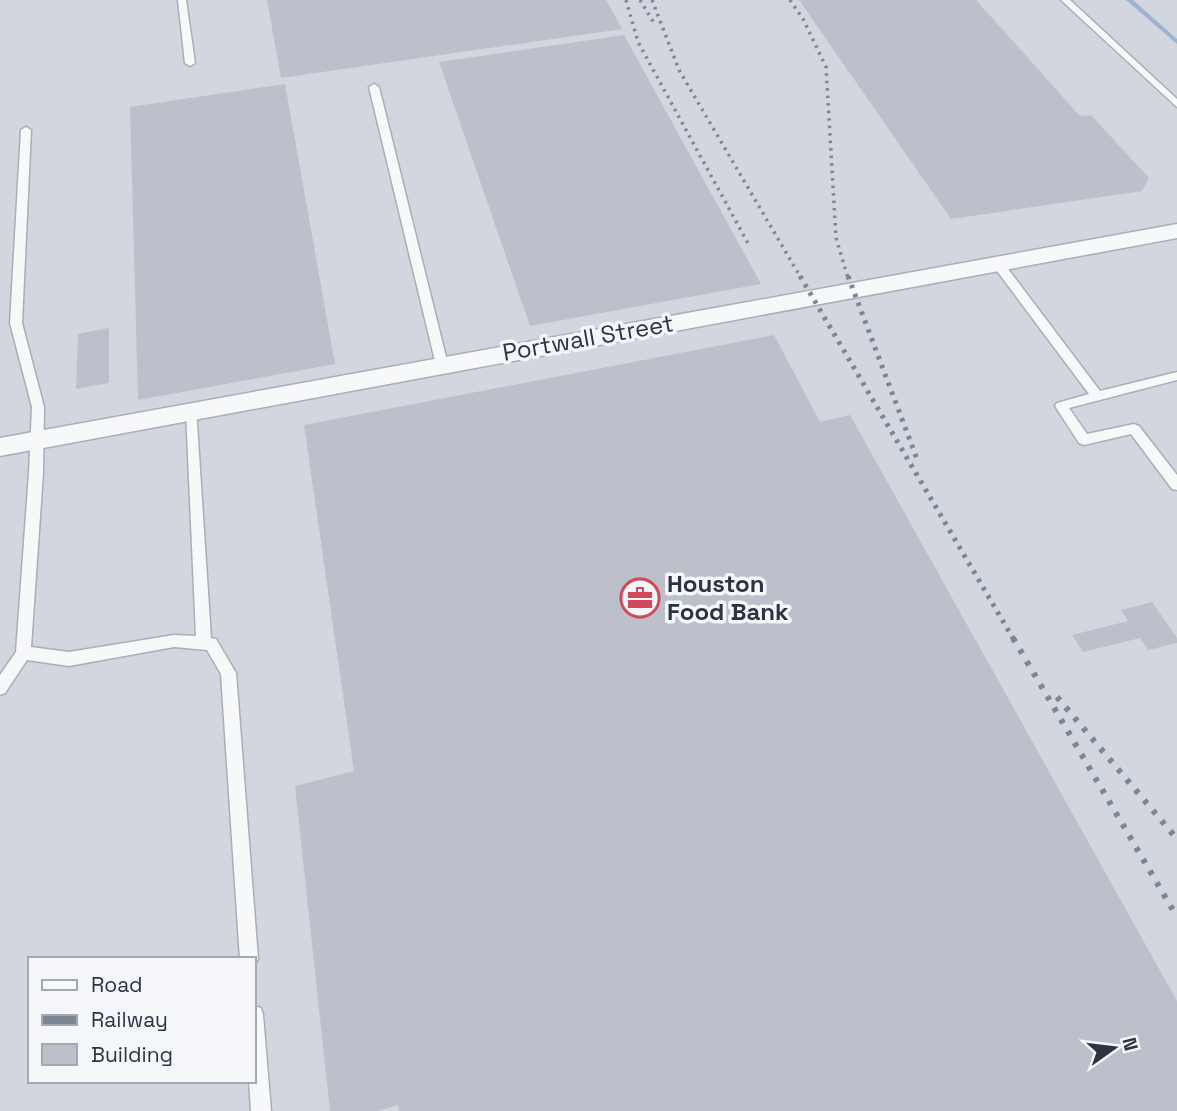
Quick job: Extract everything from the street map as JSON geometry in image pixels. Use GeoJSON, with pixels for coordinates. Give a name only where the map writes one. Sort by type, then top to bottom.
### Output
{"type":"FeatureCollection","features":[{"type":"Feature","properties":{"kind":"street","name":"Portwall Street"},"geometry":{"type":"LineString","coordinates":[[0,447],[1177,231]]}},
{"type":"Feature","properties":{"kind":"lane"},"geometry":{"type":"LineString","coordinates":[[182,0],[190,63]]}},
{"type":"Feature","properties":{"kind":"lane"},"geometry":{"type":"LineString","coordinates":[[1065,0],[1177,104]]}},
{"type":"Feature","properties":{"kind":"lane"},"geometry":{"type":"LineString","coordinates":[[374,88],[442,365]]}},
{"type":"Feature","properties":{"kind":"lane"},"geometry":{"type":"LineString","coordinates":[[0,688],[23,653],[37,440],[38,407],[16,323],[26,130]]}},
{"type":"Feature","properties":{"kind":"lane"},"geometry":{"type":"LineString","coordinates":[[998,264],[1096,395]]}},
{"type":"Feature","properties":{"kind":"lane"},"geometry":{"type":"LineString","coordinates":[[1177,376],[1060,406],[1084,440],[1133,429],[1177,485]]}},
{"type":"Feature","properties":{"kind":"lane"},"geometry":{"type":"LineString","coordinates":[[192,411],[204,644]]}},
{"type":"Feature","properties":{"kind":"lane"},"geometry":{"type":"LineString","coordinates":[[23,653],[69,659],[174,641],[211,645],[228,673],[249,957]]}},
{"type":"Feature","properties":{"kind":"lane"},"geometry":{"type":"LineString","coordinates":[[256,1042],[261,1111]]}},
{"type":"Feature","properties":{"kind":"shaded area"},"geometry":{"type":"Polygon","coordinates":[[[0,0],[1177,0],[1177,1111],[0,1111],[0,0]]]}},
{"type":"Feature","properties":{"kind":"building"},"geometry":{"type":"Polygon","coordinates":[[[267,0],[606,0],[622,29],[281,78],[267,0]]]}},
{"type":"Feature","properties":{"kind":"building"},"geometry":{"type":"Polygon","coordinates":[[[799,0],[976,0],[1080,116],[1091,115],[1149,178],[1142,191],[951,219],[799,0]]]}},
{"type":"Feature","properties":{"kind":"building"},"geometry":{"type":"Polygon","coordinates":[[[624,35],[761,284],[530,326],[439,62],[624,35]]]}},
{"type":"Feature","properties":{"kind":"building"},"geometry":{"type":"Polygon","coordinates":[[[285,84],[335,364],[138,400],[130,107],[285,84]]]}},
{"type":"Feature","properties":{"kind":"building"},"geometry":{"type":"Polygon","coordinates":[[[109,328],[109,383],[76,389],[78,334],[109,328]]]}},
{"type":"Feature","properties":{"kind":"building","name":"Houston Food Bank"},"geometry":{"type":"Polygon","coordinates":[[[774,335],[820,422],[850,415],[1177,1001],[1177,1111],[399,1111],[398,1105],[377,1111],[330,1111],[295,786],[354,771],[304,425],[774,335]]]}},
{"type":"Feature","properties":{"kind":"building"},"geometry":{"type":"Polygon","coordinates":[[[1152,602],[1177,638],[1177,643],[1148,650],[1140,638],[1083,652],[1072,635],[1128,621],[1121,610],[1152,602]]]}},
{"type":"Feature","properties":{"kind":"waterway"},"geometry":{"type":"LineString","coordinates":[[1129,0],[1177,42]]}},
{"type":"Feature","properties":{"kind":"railway"},"geometry":{"type":"LineString","coordinates":[[626,0],[638,42],[750,247]]}},
{"type":"Feature","properties":{"kind":"railway"},"geometry":{"type":"LineString","coordinates":[[640,0],[654,23]]}},
{"type":"Feature","properties":{"kind":"railway"},"geometry":{"type":"LineString","coordinates":[[652,0],[679,70],[801,278]]}},
{"type":"Feature","properties":{"kind":"railway"},"geometry":{"type":"LineString","coordinates":[[790,0],[803,19],[826,67],[836,238],[848,278]]}},
{"type":"Feature","properties":{"kind":"railway"},"geometry":{"type":"LineString","coordinates":[[800,276],[1014,640]]}},
{"type":"Feature","properties":{"kind":"railway"},"geometry":{"type":"LineString","coordinates":[[848,276],[917,459]]}},
{"type":"Feature","properties":{"kind":"railway"},"geometry":{"type":"LineString","coordinates":[[1013,638],[1177,917]]}},
{"type":"Feature","properties":{"kind":"railway"},"geometry":{"type":"LineString","coordinates":[[1057,697],[1177,839]]}},
{"type":"Feature","properties":{"kind":"place","name":"Houston Food Bank"},"geometry":{"type":"Point","coordinates":[640,598]}}]}
